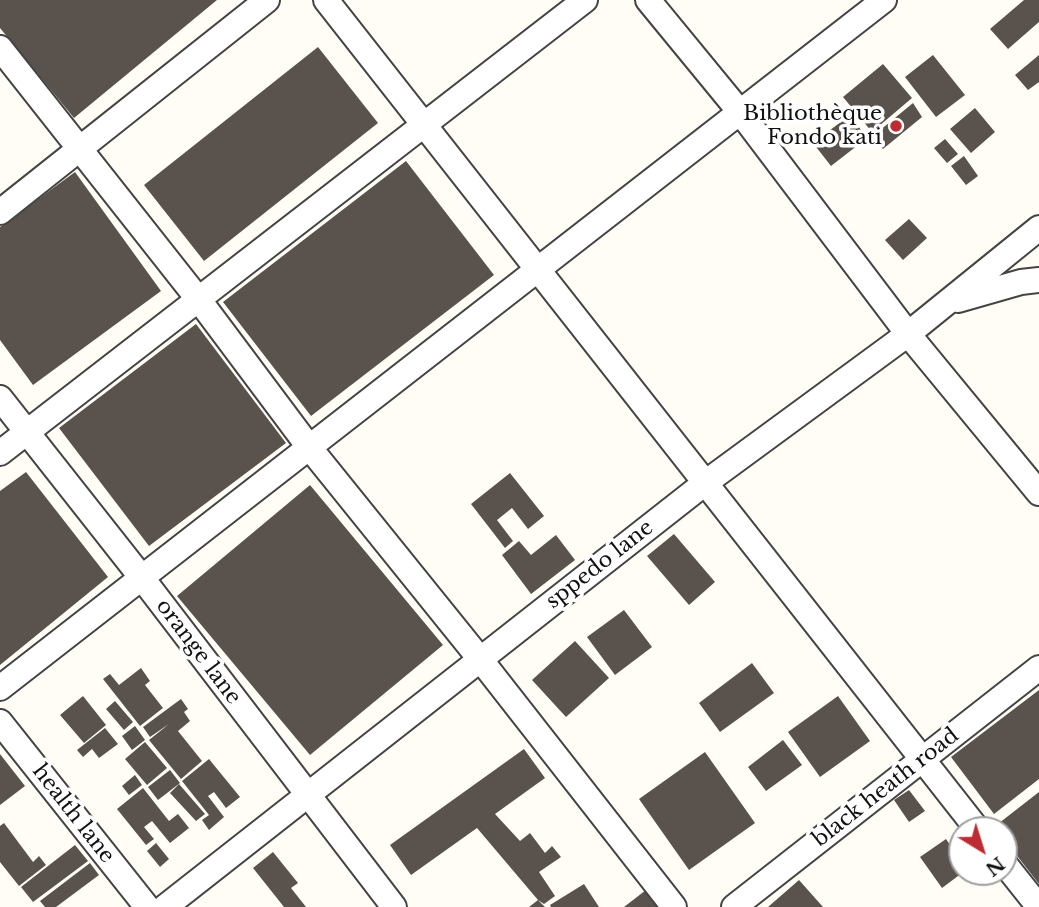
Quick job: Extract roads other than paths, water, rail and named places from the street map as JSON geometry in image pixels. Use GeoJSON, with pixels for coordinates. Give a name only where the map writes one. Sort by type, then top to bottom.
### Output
{"type":"FeatureCollection","features":[{"type":"Feature","properties":{"kind":"street"},"geometry":{"type":"LineString","coordinates":[[0,212],[267,0]]}},
{"type":"Feature","properties":{"kind":"street"},"geometry":{"type":"LineString","coordinates":[[326,0],[967,816]]}},
{"type":"Feature","properties":{"kind":"street"},"geometry":{"type":"LineString","coordinates":[[0,453],[584,0]]}},
{"type":"Feature","properties":{"kind":"street"},"geometry":{"type":"LineString","coordinates":[[648,0],[740,112],[908,334],[1039,493]]}},
{"type":"Feature","properties":{"kind":"street"},"geometry":{"type":"LineString","coordinates":[[0,688],[884,0]]}},
{"type":"Feature","properties":{"kind":"street"},"geometry":{"type":"LineString","coordinates":[[0,48],[199,300],[309,447],[480,659],[674,907]]}},
{"type":"Feature","properties":{"kind":"street","name":"sppedo lane"},"geometry":{"type":"LineString","coordinates":[[165,907],[705,483],[908,334],[1039,228]]}},
{"type":"Feature","properties":{"kind":"street"},"geometry":{"type":"LineString","coordinates":[[944,305],[1021,282],[1039,280]]}},
{"type":"Feature","properties":{"kind":"street","name":"orange lane"},"geometry":{"type":"LineString","coordinates":[[0,398],[142,578],[394,907]]}},
{"type":"Feature","properties":{"kind":"street","name":"black heath road"},"geometry":{"type":"LineString","coordinates":[[734,907],[1039,668]]}},
{"type":"Feature","properties":{"kind":"street","name":"health lane"},"geometry":{"type":"LineString","coordinates":[[0,722],[147,907]]}},
{"type":"Feature","properties":{"kind":"street"},"geometry":{"type":"LineString","coordinates":[[1018,881],[1038,907]]}},
{"type":"Feature","properties":{"kind":"place","name":"Bibliothèque Fondo kati"},"geometry":{"type":"Point","coordinates":[896,126]}}]}
